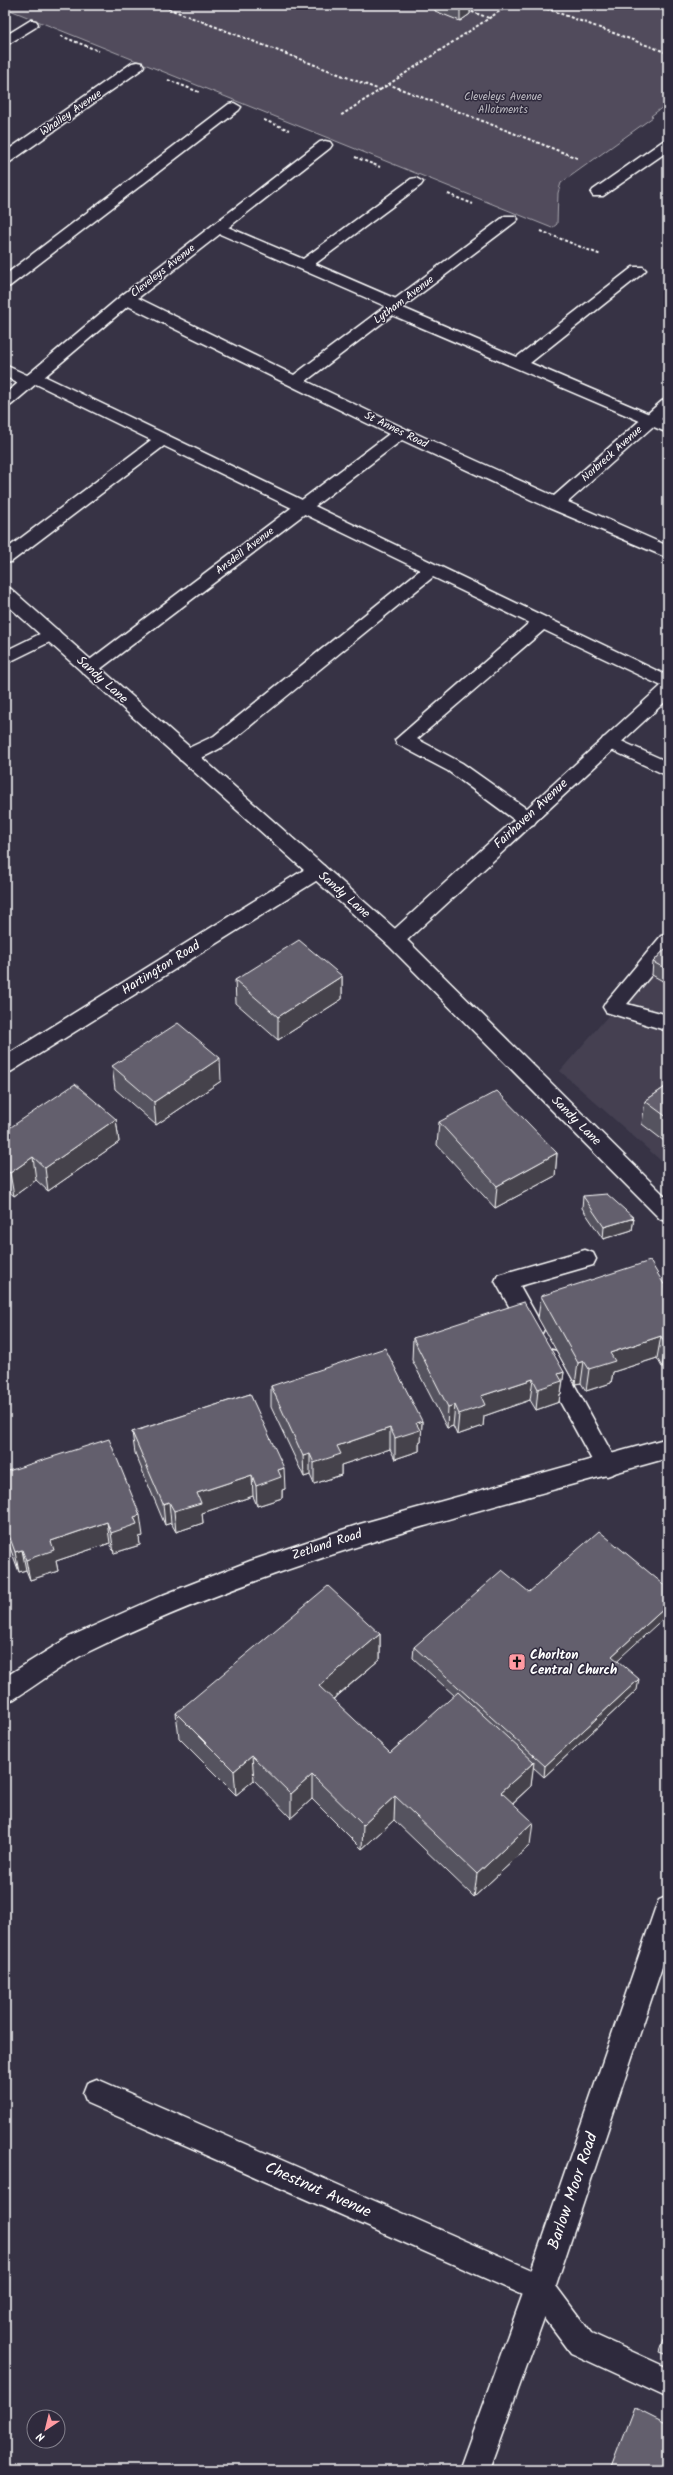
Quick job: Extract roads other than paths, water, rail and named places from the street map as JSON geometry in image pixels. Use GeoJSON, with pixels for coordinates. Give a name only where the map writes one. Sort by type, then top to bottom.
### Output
{"type":"FeatureCollection","features":[{"type":"Feature","properties":{"kind":"street"},"geometry":{"type":"LineString","coordinates":[[5,42],[31,24]]}},
{"type":"Feature","properties":{"kind":"street","name":"Whalley Avenue"},"geometry":{"type":"LineString","coordinates":[[5,159],[137,66]]}},
{"type":"Feature","properties":{"kind":"street"},"geometry":{"type":"LineString","coordinates":[[5,283],[234,107]]}},
{"type":"Feature","properties":{"kind":"street"},"geometry":{"type":"LineString","coordinates":[[598,193],[668,144]]}},
{"type":"Feature","properties":{"kind":"street","name":"Cleveleys Avenue"},"geometry":{"type":"LineString","coordinates":[[5,402],[127,299],[325,145]]}},
{"type":"Feature","properties":{"kind":"street"},"geometry":{"type":"LineString","coordinates":[[306,264],[416,182]]}},
{"type":"Feature","properties":{"kind":"street","name":"Lytham Avenue"},"geometry":{"type":"LineString","coordinates":[[297,380],[510,219]]}},
{"type":"Feature","properties":{"kind":"street"},"geometry":{"type":"LineString","coordinates":[[218,228],[306,264],[394,307],[519,364],[668,428]]}},
{"type":"Feature","properties":{"kind":"street"},"geometry":{"type":"LineString","coordinates":[[519,364],[638,270]]}},
{"type":"Feature","properties":{"kind":"street","name":"St Annes Road"},"geometry":{"type":"LineString","coordinates":[[127,299],[297,380],[400,433],[555,504],[668,553]]}},
{"type":"Feature","properties":{"kind":"street"},"geometry":{"type":"LineString","coordinates":[[5,370],[32,379],[163,439],[668,683]]}},
{"type":"Feature","properties":{"kind":"street","name":"Norbreck Avenue"},"geometry":{"type":"LineString","coordinates":[[555,504],[668,404]]}},
{"type":"Feature","properties":{"kind":"street","name":"Ansdell Avenue"},"geometry":{"type":"LineString","coordinates":[[89,669],[400,433]]}},
{"type":"Feature","properties":{"kind":"street"},"geometry":{"type":"LineString","coordinates":[[5,558],[163,439]]}},
{"type":"Feature","properties":{"kind":"street"},"geometry":{"type":"LineString","coordinates":[[188,756],[221,740],[432,569]]}},
{"type":"Feature","properties":{"kind":"street","name":"Sandy Lane"},"geometry":{"type":"LineString","coordinates":[[5,593],[395,940],[668,1213]]}},
{"type":"Feature","properties":{"kind":"street"},"geometry":{"type":"LineString","coordinates":[[527,819],[455,767],[404,740],[542,622]]}},
{"type":"Feature","properties":{"kind":"street"},"geometry":{"type":"LineString","coordinates":[[5,658],[52,634]]}},
{"type":"Feature","properties":{"kind":"street","name":"Fairhaven Avenue"},"geometry":{"type":"LineString","coordinates":[[395,940],[668,690]]}},
{"type":"Feature","properties":{"kind":"street"},"geometry":{"type":"LineString","coordinates":[[610,742],[668,770]]}},
{"type":"Feature","properties":{"kind":"street","name":"Hartington Road"},"geometry":{"type":"LineString","coordinates":[[5,1066],[317,871]]}},
{"type":"Feature","properties":{"kind":"street"},"geometry":{"type":"LineString","coordinates":[[668,941],[613,1007],[668,1023]]}},
{"type":"Feature","properties":{"kind":"street"},"geometry":{"type":"LineString","coordinates":[[585,1259],[506,1281],[607,1466]]}},
{"type":"Feature","properties":{"kind":"street","name":"Zetland Road"},"geometry":{"type":"LineString","coordinates":[[5,1691],[78,1645],[172,1602],[259,1568],[360,1534],[668,1448]]}},
{"type":"Feature","properties":{"kind":"street","name":"Barlow Moor Road"},"geometry":{"type":"LineString","coordinates":[[474,2470],[540,2288],[668,1910]]}},
{"type":"Feature","properties":{"kind":"street","name":"Chestnut Avenue"},"geometry":{"type":"LineString","coordinates":[[97,2092],[540,2288]]}},
{"type":"Feature","properties":{"kind":"street"},"geometry":{"type":"LineString","coordinates":[[540,2288],[581,2343],[668,2383]]}},
{"type":"Feature","properties":{"kind":"place","name":"Chorlton Central Church"},"geometry":{"type":"Point","coordinates":[517,1662]}},
{"type":"Feature","properties":{"kind":"park label","name":"Cleveleys Avenue Allotments"},"geometry":{"type":"Point","coordinates":[503,103]}}]}
